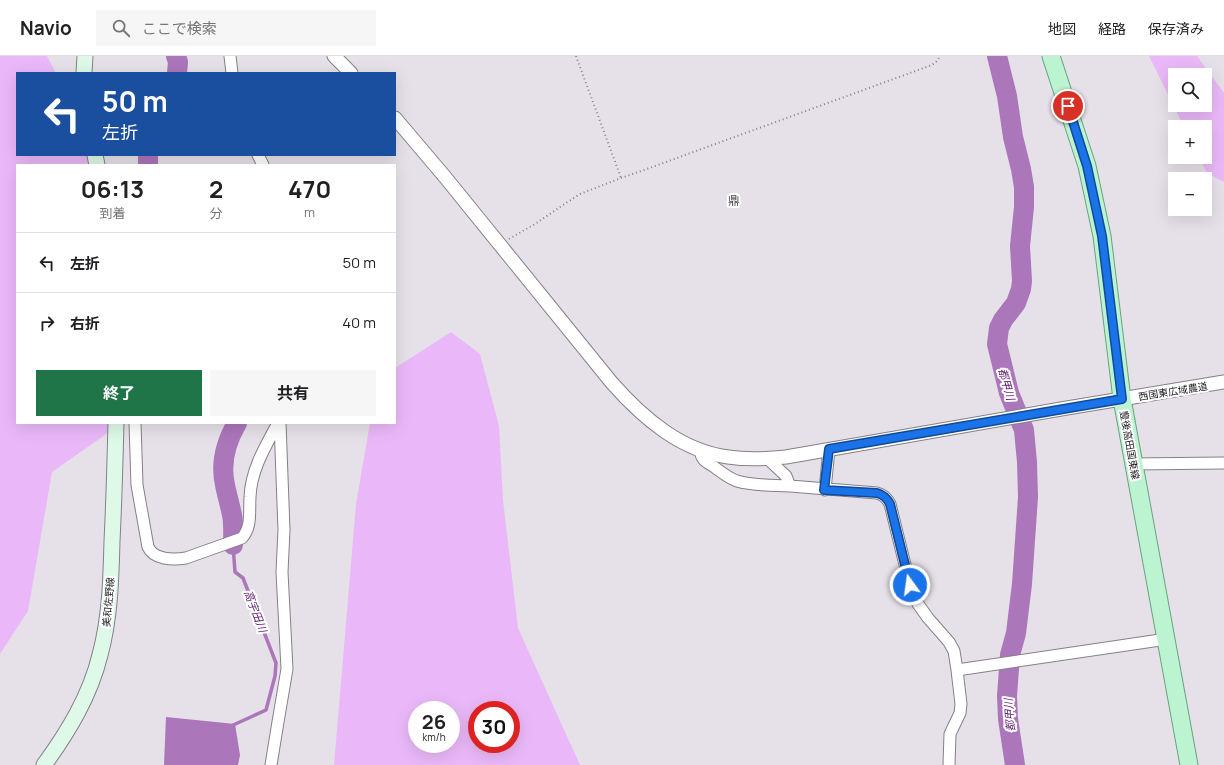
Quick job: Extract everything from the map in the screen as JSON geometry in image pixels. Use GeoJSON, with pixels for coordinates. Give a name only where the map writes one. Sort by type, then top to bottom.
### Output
{"type":"FeatureCollection","features":[{"type":"Feature","properties":{"kind":"main road"},"geometry":{"type":"LineString","coordinates":[[84,72],[85,56]]}},
{"type":"Feature","properties":{"kind":"main road","name":"豊後高田国東線"},"geometry":{"type":"LineString","coordinates":[[1051,56],[1087,166],[1101,228],[1122,399],[1189,765]]}},
{"type":"Feature","properties":{"kind":"main road","name":"美和佐野線"},"geometry":{"type":"LineString","coordinates":[[44,765],[76,717],[89,688],[100,657],[107,624],[110,592],[116,424]]}},
{"type":"Feature","properties":{"kind":"street"},"geometry":{"type":"LineString","coordinates":[[230,56],[232,72]]}},
{"type":"Feature","properties":{"kind":"street"},"geometry":{"type":"LineString","coordinates":[[334,56],[350,72]]}},
{"type":"Feature","properties":{"kind":"street","name":"西国東広域農道"},"geometry":{"type":"LineString","coordinates":[[396,119],[629,402],[666,432],[683,443],[715,455],[746,459],[786,457],[1224,382]]}},
{"type":"Feature","properties":{"kind":"street"},"geometry":{"type":"LineString","coordinates":[[135,424],[137,486],[146,539],[150,550],[155,555],[179,560],[242,538],[245,534],[249,523],[253,474],[261,453],[278,424]]}},
{"type":"Feature","properties":{"kind":"street"},"geometry":{"type":"LineString","coordinates":[[271,765],[287,669],[282,572],[284,530],[283,484],[279,424]]}},
{"type":"Feature","properties":{"kind":"street"},"geometry":{"type":"LineString","coordinates":[[824,490],[829,449]]}},
{"type":"Feature","properties":{"kind":"street"},"geometry":{"type":"LineString","coordinates":[[701,450],[700,454],[702,459],[725,475],[736,480],[748,483],[877,493],[888,499],[910,585],[918,604],[949,642],[954,651],[961,704],[960,713],[950,734],[949,765]]}},
{"type":"Feature","properties":{"kind":"street"},"geometry":{"type":"LineString","coordinates":[[768,459],[786,476],[790,486]]}},
{"type":"Feature","properties":{"kind":"street"},"geometry":{"type":"LineString","coordinates":[[1133,464],[1224,463]]}},
{"type":"Feature","properties":{"kind":"street"},"geometry":{"type":"LineString","coordinates":[[957,670],[1167,639]]}},
{"type":"Feature","properties":{"kind":"path"},"geometry":{"type":"LineString","coordinates":[[576,56],[621,178]]}},
{"type":"Feature","properties":{"kind":"path"},"geometry":{"type":"LineString","coordinates":[[499,244],[535,224],[580,194],[932,65],[940,56]]}},
{"type":"Feature","properties":{"kind":"shaded area"},"geometry":{"type":"Polygon","coordinates":[[[0,56],[47,56],[55,72],[16,72],[16,156],[98,156],[102,164],[16,164],[16,424],[121,424],[52,472],[28,611],[0,654],[0,56]]]}},
{"type":"Feature","properties":{"kind":"shaded area"},"geometry":{"type":"Polygon","coordinates":[[[1149,56],[1197,56],[1206,68],[1168,68],[1168,95],[1149,56]]]}},
{"type":"Feature","properties":{"kind":"shaded area"},"geometry":{"type":"Polygon","coordinates":[[[1212,77],[1224,93],[1224,182],[1212,176],[1212,172],[1206,172],[1202,164],[1212,164],[1212,120],[1181,120],[1177,112],[1212,112],[1212,77]]]}},
{"type":"Feature","properties":{"kind":"shaded area"},"geometry":{"type":"Polygon","coordinates":[[[451,332],[480,354],[499,426],[503,500],[518,628],[580,765],[334,765],[356,504],[370,424],[396,424],[396,367],[451,332]]]}},
{"type":"Feature","properties":{"kind":"shaded area"},"geometry":{"type":"Polygon","coordinates":[[[166,717],[235,724],[240,755],[238,765],[164,765],[166,717]]]}},
{"type":"Feature","properties":{"kind":"waterway","name":"高宇田川"},"geometry":{"type":"LineString","coordinates":[[176,56],[178,62],[177,72]]}},
{"type":"Feature","properties":{"kind":"waterway","name":"都甲川"},"geometry":{"type":"LineString","coordinates":[[997,56],[1007,96],[1013,137],[1024,187],[1024,207],[1020,246],[1021,289],[1016,303],[999,328],[997,344],[1009,393],[1024,430],[1027,462],[1028,497],[1022,584],[1016,633],[1010,655],[1007,696],[1008,719],[1015,765]]}},
{"type":"Feature","properties":{"kind":"waterway","name":"高宇田川"},"geometry":{"type":"LineString","coordinates":[[148,156],[148,164]]}},
{"type":"Feature","properties":{"kind":"waterway","name":"高宇田川"},"geometry":{"type":"LineString","coordinates":[[233,545],[233,519],[223,469],[227,445],[237,424]]}},
{"type":"Feature","properties":{"kind":"waterway","name":"高宇田川"},"geometry":{"type":"LineString","coordinates":[[231,726],[266,710],[275,676],[276,663],[243,578],[235,572],[233,545]]}},
{"type":"Feature","properties":{"kind":"district","name":"鼎"},"geometry":{"type":"Point","coordinates":[734,200]}},
{"type":"Feature","properties":{"kind":"route"},"geometry":{"type":"LineString","coordinates":[[910,585],[888,499],[877,493],[824,490],[829,449],[1122,399],[1102,236],[1087,166],[1068,106]]}}]}
